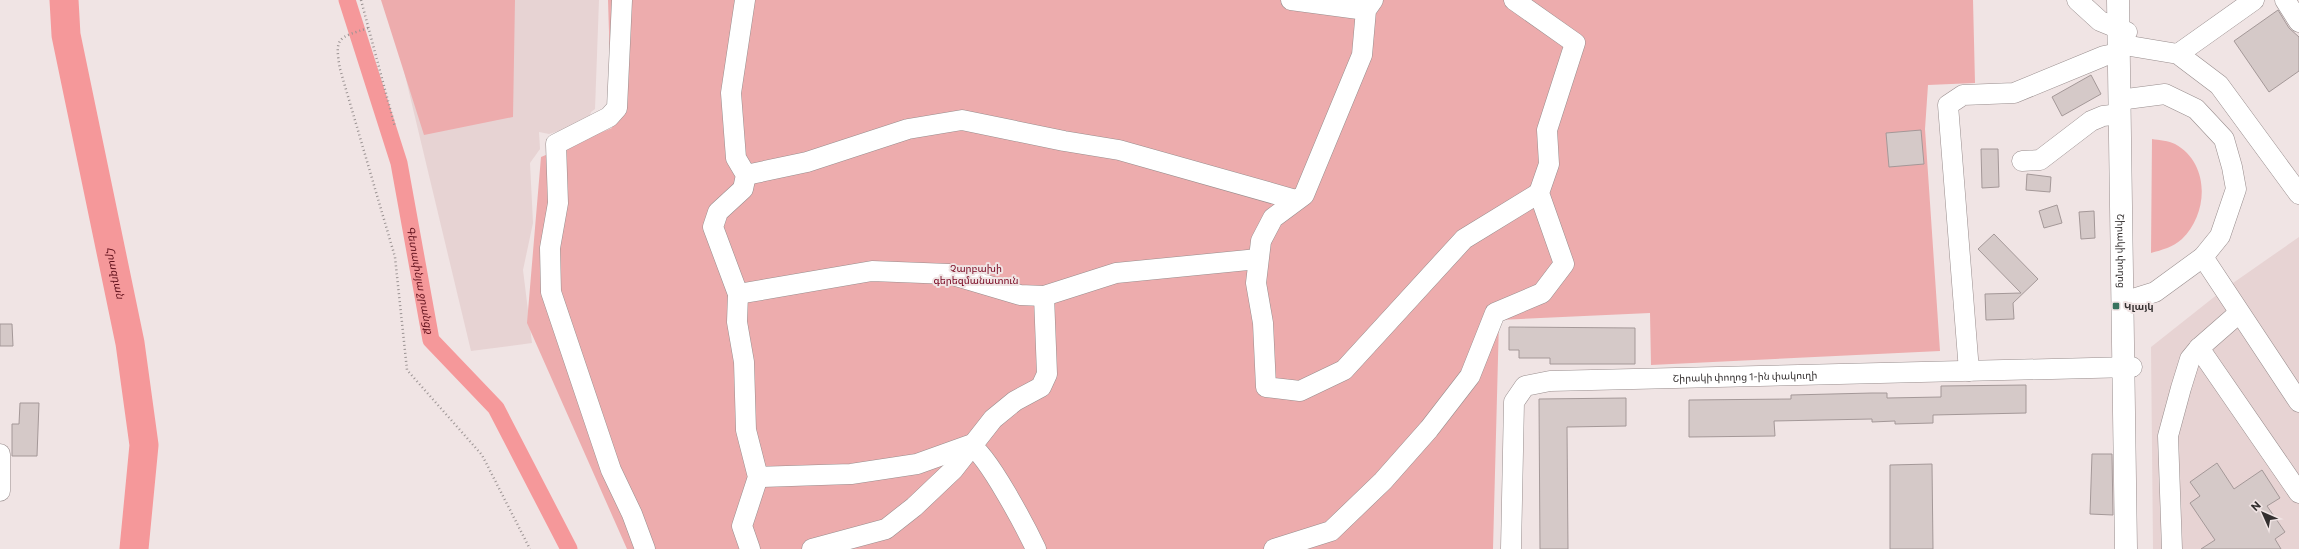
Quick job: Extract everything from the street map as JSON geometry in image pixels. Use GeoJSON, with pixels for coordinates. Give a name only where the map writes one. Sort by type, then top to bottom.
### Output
{"type":"FeatureCollection","features":[{"type":"Feature","properties":{"kind":"main road","name":"Շիրակի փողոց"},"geometry":{"type":"LineString","coordinates":[[2118,0],[2122,40],[2133,549]]}},
{"type":"Feature","properties":{"kind":"main road","name":"Շիրակի փողոց"},"geometry":{"type":"LineString","coordinates":[[2122,40],[2127,0]]}},
{"type":"Feature","properties":{"kind":"main road","name":"Շիրակի փողոց"},"geometry":{"type":"LineString","coordinates":[[2126,549],[2128,367]]}},
{"type":"Feature","properties":{"kind":"street"},"geometry":{"type":"LineString","coordinates":[[622,0],[617,108],[609,117],[556,144],[558,203],[550,248],[551,292],[611,470],[632,514],[645,549]]}},
{"type":"Feature","properties":{"kind":"street"},"geometry":{"type":"LineString","coordinates":[[745,0],[731,93],[736,158],[746,175],[743,190],[718,212],[713,227],[738,294],[737,322],[744,362],[746,430],[758,477],[742,526],[750,549]]}},
{"type":"Feature","properties":{"kind":"street"},"geometry":{"type":"LineString","coordinates":[[1290,0],[1369,5],[1362,55],[1304,194],[1273,218],[1261,241],[1256,283],[1263,323],[1266,387],[1300,392],[1344,370],[1464,240],[1539,193]]}},
{"type":"Feature","properties":{"kind":"street"},"geometry":{"type":"LineString","coordinates":[[1274,549],[1331,531],[1377,486],[1429,429],[1470,376],[1495,314],[1542,293],[1564,264],[1539,193],[1549,164],[1547,130],[1575,43],[1514,0]]}},
{"type":"Feature","properties":{"kind":"street"},"geometry":{"type":"LineString","coordinates":[[2077,0],[2122,40],[2178,54],[2219,85],[2299,194]]}},
{"type":"Feature","properties":{"kind":"street"},"geometry":{"type":"LineString","coordinates":[[2178,54],[2254,0]]}},
{"type":"Feature","properties":{"kind":"street"},"geometry":{"type":"LineString","coordinates":[[2285,0],[2299,22]]}},
{"type":"Feature","properties":{"kind":"street"},"geometry":{"type":"LineString","coordinates":[[1969,371],[1948,105],[1962,95],[2014,93],[2104,56],[2122,40]]}},
{"type":"Feature","properties":{"kind":"street"},"geometry":{"type":"LineString","coordinates":[[2022,161],[2040,160],[2091,121],[2103,116],[2123,104],[2165,94],[2196,109],[2224,139],[2236,188],[2220,236],[2203,257],[2155,292],[2127,301]]}},
{"type":"Feature","properties":{"kind":"street"},"geometry":{"type":"LineString","coordinates":[[746,175],[807,162],[908,129],[962,120],[1064,141],[1119,150],[1296,200]]}},
{"type":"Feature","properties":{"kind":"street"},"geometry":{"type":"LineString","coordinates":[[2203,257],[2299,402]]}},
{"type":"Feature","properties":{"kind":"street"},"geometry":{"type":"LineString","coordinates":[[738,294],[872,271],[948,274],[1020,295],[1044,296],[1116,273],[1258,260]]}},
{"type":"Feature","properties":{"kind":"street"},"geometry":{"type":"LineString","coordinates":[[812,549],[886,529],[937,487],[973,447],[993,419],[1015,402],[1041,387],[1045,380],[1047,356],[1044,296]]}},
{"type":"Feature","properties":{"kind":"street"},"geometry":{"type":"LineString","coordinates":[[2172,549],[2168,436],[2190,359],[2199,348],[2239,312]]}},
{"type":"Feature","properties":{"kind":"street"},"geometry":{"type":"LineString","coordinates":[[2199,348],[2299,493]]}},
{"type":"Feature","properties":{"kind":"street","name":"Շիրակի փողոց 1-ին փակուղի"},"geometry":{"type":"LineString","coordinates":[[1511,549],[1514,402],[1525,386],[1550,381],[2128,367]]}},
{"type":"Feature","properties":{"kind":"street"},"geometry":{"type":"LineString","coordinates":[[758,477],[851,474],[917,464],[970,445],[993,471],[1036,549]]}},
{"type":"Feature","properties":{"kind":"street"},"geometry":{"type":"LineString","coordinates":[[0,454],[0,491]]}},
{"type":"Feature","properties":{"kind":"path"},"geometry":{"type":"LineString","coordinates":[[360,0],[395,127]]}},
{"type":"Feature","properties":{"kind":"path"},"geometry":{"type":"LineString","coordinates":[[368,28],[344,36],[339,41],[336,48],[340,69],[395,257],[407,370],[482,455],[530,549]]}},
{"type":"Feature","properties":{"kind":"shaded area"},"geometry":{"type":"Polygon","coordinates":[[[387,0],[599,0],[595,109],[591,112],[588,122],[549,134],[539,132],[540,149],[530,163],[533,223],[523,270],[532,343],[471,351],[387,0]]]}},
{"type":"Feature","properties":{"kind":"shaded area"},"geometry":{"type":"Polygon","coordinates":[[[2299,237],[2299,549],[2153,549],[2151,347],[2223,290],[2299,237]]]}},
{"type":"Feature","properties":{"kind":"green space"},"geometry":{"type":"Polygon","coordinates":[[[381,0],[515,0],[513,117],[424,135],[381,0]]]}},
{"type":"Feature","properties":{"kind":"green space","name":"Չարբախի գերեզմանատուն"},"geometry":{"type":"Polygon","coordinates":[[[608,0],[1973,0],[1975,83],[1928,85],[1925,129],[1940,351],[1651,365],[1650,313],[1499,320],[1493,549],[627,549],[527,323],[541,157],[612,128],[608,0]]]}},
{"type":"Feature","properties":{"kind":"green space"},"geometry":{"type":"Polygon","coordinates":[[[2152,139],[2173,143],[2187,153],[2195,164],[2200,176],[2202,190],[2201,203],[2191,229],[2175,244],[2151,253],[2152,139]]]}},
{"type":"Feature","properties":{"kind":"building"},"geometry":{"type":"Polygon","coordinates":[[[2278,10],[2289,28],[2299,37],[2299,71],[2269,92],[2234,41],[2278,10]]]}},
{"type":"Feature","properties":{"kind":"building"},"geometry":{"type":"Polygon","coordinates":[[[2091,75],[2101,94],[2062,116],[2052,97],[2091,75]]]}},
{"type":"Feature","properties":{"kind":"building"},"geometry":{"type":"Polygon","coordinates":[[[1921,130],[1924,164],[1889,167],[1886,133],[1921,130]]]}},
{"type":"Feature","properties":{"kind":"building"},"geometry":{"type":"Polygon","coordinates":[[[1981,149],[1998,149],[1999,187],[1982,188],[1981,149]]]}},
{"type":"Feature","properties":{"kind":"building"},"geometry":{"type":"Polygon","coordinates":[[[2027,174],[2051,177],[2050,192],[2026,190],[2027,174]]]}},
{"type":"Feature","properties":{"kind":"building"},"geometry":{"type":"Polygon","coordinates":[[[2057,205],[2062,223],[2044,228],[2039,211],[2057,205]]]}},
{"type":"Feature","properties":{"kind":"building"},"geometry":{"type":"Polygon","coordinates":[[[2094,211],[2095,238],[2081,239],[2079,212],[2094,211]]]}},
{"type":"Feature","properties":{"kind":"building"},"geometry":{"type":"Polygon","coordinates":[[[1994,234],[2038,279],[2013,303],[2014,319],[1986,320],[1985,294],[2021,293],[1978,249],[1994,234]]]}},
{"type":"Feature","properties":{"kind":"building"},"geometry":{"type":"Polygon","coordinates":[[[0,324],[12,324],[13,346],[0,346],[0,324]]]}},
{"type":"Feature","properties":{"kind":"building"},"geometry":{"type":"Polygon","coordinates":[[[1509,327],[1635,328],[1635,364],[1550,364],[1550,358],[1519,358],[1519,350],[1509,350],[1509,327]]]}},
{"type":"Feature","properties":{"kind":"building"},"geometry":{"type":"Polygon","coordinates":[[[2026,385],[2026,413],[1933,415],[1933,423],[1895,424],[1895,421],[1872,422],[1872,419],[1774,421],[1775,436],[1689,437],[1689,400],[1791,399],[1791,395],[1872,393],[1887,393],[1887,398],[1941,397],[1941,386],[2026,385]]]}},
{"type":"Feature","properties":{"kind":"building"},"geometry":{"type":"Polygon","coordinates":[[[1626,398],[1626,426],[1567,427],[1568,549],[1540,549],[1539,399],[1626,398]]]}},
{"type":"Feature","properties":{"kind":"building"},"geometry":{"type":"Polygon","coordinates":[[[20,403],[39,403],[37,456],[12,456],[12,424],[19,424],[20,403]]]}},
{"type":"Feature","properties":{"kind":"building"},"geometry":{"type":"Polygon","coordinates":[[[2092,454],[2112,454],[2113,515],[2090,514],[2092,454]]]}},
{"type":"Feature","properties":{"kind":"building"},"geometry":{"type":"Polygon","coordinates":[[[2217,463],[2234,489],[2262,470],[2280,498],[2267,506],[2285,532],[2275,539],[2281,549],[2201,549],[2215,540],[2190,503],[2200,496],[2190,482],[2217,463]]]}},
{"type":"Feature","properties":{"kind":"building"},"geometry":{"type":"Polygon","coordinates":[[[1932,464],[1933,549],[1890,549],[1890,465],[1932,464]]]}},
{"type":"Feature","properties":{"kind":"waterway","name":"Հրազդան"},"geometry":{"type":"LineString","coordinates":[[64,0],[66,35],[130,343],[144,445],[134,549]]}},
{"type":"Feature","properties":{"kind":"waterway","name":"Գետափնյա ջրանցք"},"geometry":{"type":"LineString","coordinates":[[347,0],[399,163],[431,340],[496,408],[569,549]]}},
{"type":"Feature","properties":{"kind":"place","name":"Կլայկ"},"geometry":{"type":"Point","coordinates":[2116,306]}}]}
